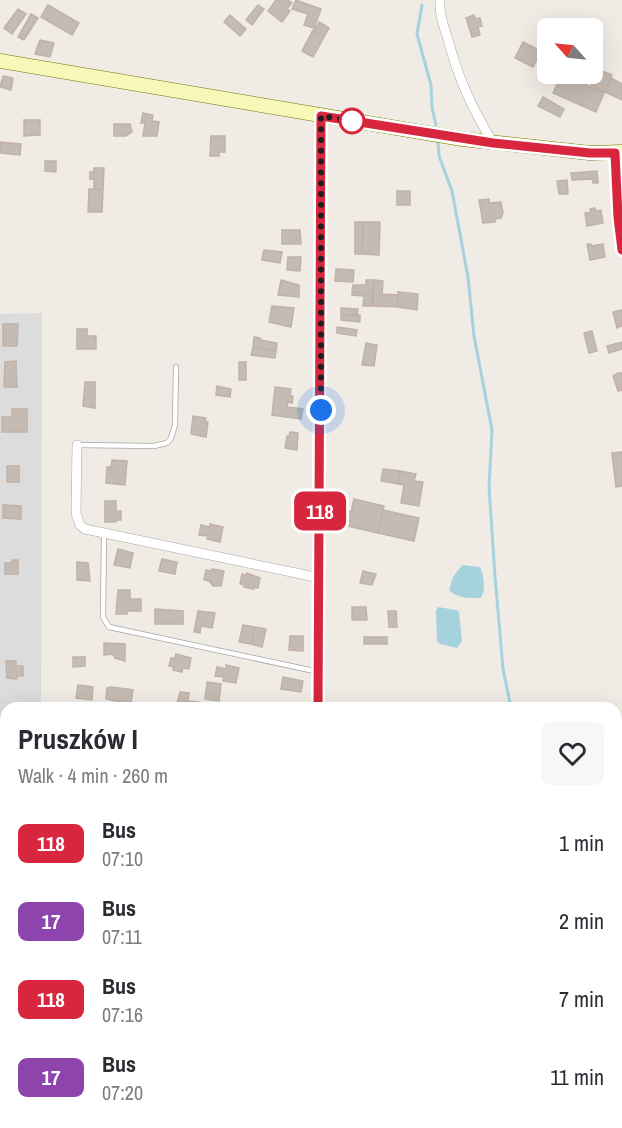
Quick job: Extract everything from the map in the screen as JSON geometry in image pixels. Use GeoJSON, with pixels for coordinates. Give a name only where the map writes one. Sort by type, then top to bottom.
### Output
{"type":"FeatureCollection","features":[{"type":"Feature","properties":{"kind":"street"},"geometry":{"type":"LineString","coordinates":[[440,0],[441,15],[458,76],[474,111],[493,143]]}},
{"type":"Feature","properties":{"kind":"street"},"geometry":{"type":"LineString","coordinates":[[0,61],[493,143],[590,153],[619,152],[618,217],[622,250]]}},
{"type":"Feature","properties":{"kind":"street"},"geometry":{"type":"LineString","coordinates":[[318,702],[321,116]]}},
{"type":"Feature","properties":{"kind":"street"},"geometry":{"type":"LineString","coordinates":[[77,445],[78,520],[85,529],[320,578]]}},
{"type":"Feature","properties":{"kind":"lane"},"geometry":{"type":"LineString","coordinates":[[77,445],[154,446],[167,443],[176,425],[176,367]]}},
{"type":"Feature","properties":{"kind":"lane"},"geometry":{"type":"LineString","coordinates":[[104,534],[104,617],[109,627],[319,672]]}},
{"type":"Feature","properties":{"kind":"shaded area"},"geometry":{"type":"Polygon","coordinates":[[[42,313],[41,702],[0,702],[0,314],[42,313]]]}},
{"type":"Feature","properties":{"kind":"water"},"geometry":{"type":"Polygon","coordinates":[[[462,565],[480,567],[484,582],[481,598],[460,596],[449,590],[453,577],[462,565]]]}},
{"type":"Feature","properties":{"kind":"water"},"geometry":{"type":"Polygon","coordinates":[[[438,607],[459,612],[462,641],[457,648],[440,644],[437,641],[436,611],[438,607]]]}},
{"type":"Feature","properties":{"kind":"building"},"geometry":{"type":"Polygon","coordinates":[[[276,0],[288,0],[292,3],[287,9],[290,11],[282,22],[268,11],[276,0]]]}},
{"type":"Feature","properties":{"kind":"building"},"geometry":{"type":"Polygon","coordinates":[[[296,0],[321,9],[314,28],[304,25],[308,14],[292,9],[296,0]]]}},
{"type":"Feature","properties":{"kind":"building"},"geometry":{"type":"Polygon","coordinates":[[[48,5],[79,23],[72,35],[41,17],[48,5]]]}},
{"type":"Feature","properties":{"kind":"building"},"geometry":{"type":"Polygon","coordinates":[[[258,5],[264,9],[252,25],[246,20],[258,5]]]}},
{"type":"Feature","properties":{"kind":"building"},"geometry":{"type":"Polygon","coordinates":[[[18,9],[26,14],[12,34],[4,28],[18,9]]]}},
{"type":"Feature","properties":{"kind":"building"},"geometry":{"type":"Polygon","coordinates":[[[31,14],[38,18],[24,40],[18,37],[31,14]]]}},
{"type":"Feature","properties":{"kind":"building"},"geometry":{"type":"Polygon","coordinates":[[[230,15],[246,29],[240,36],[224,22],[230,15]]]}},
{"type":"Feature","properties":{"kind":"building"},"geometry":{"type":"Polygon","coordinates":[[[474,15],[476,19],[480,18],[482,26],[478,27],[480,35],[472,37],[466,18],[474,15]]]}},
{"type":"Feature","properties":{"kind":"building"},"geometry":{"type":"Polygon","coordinates":[[[319,22],[329,28],[324,37],[314,31],[319,22]]]}},
{"type":"Feature","properties":{"kind":"building"},"geometry":{"type":"Polygon","coordinates":[[[313,30],[324,37],[313,57],[302,51],[313,30]]]}},
{"type":"Feature","properties":{"kind":"building"},"geometry":{"type":"Polygon","coordinates":[[[40,40],[54,43],[50,57],[35,54],[40,40]]]}},
{"type":"Feature","properties":{"kind":"building"},"geometry":{"type":"Polygon","coordinates":[[[523,42],[537,49],[537,59],[533,67],[515,58],[523,42]]]}},
{"type":"Feature","properties":{"kind":"building"},"geometry":{"type":"Polygon","coordinates":[[[603,71],[612,75],[605,92],[591,85],[603,84],[603,71]]]}},
{"type":"Feature","properties":{"kind":"building"},"geometry":{"type":"Polygon","coordinates":[[[3,76],[13,78],[11,90],[0,87],[3,76]]]}},
{"type":"Feature","properties":{"kind":"building"},"geometry":{"type":"Polygon","coordinates":[[[611,78],[622,84],[622,100],[605,92],[611,78]]]}},
{"type":"Feature","properties":{"kind":"building"},"geometry":{"type":"Polygon","coordinates":[[[557,84],[584,84],[604,93],[596,112],[553,93],[557,84]]]}},
{"type":"Feature","properties":{"kind":"building"},"geometry":{"type":"Polygon","coordinates":[[[543,97],[564,109],[560,117],[538,106],[543,97]]]}},
{"type":"Feature","properties":{"kind":"building"},"geometry":{"type":"Polygon","coordinates":[[[143,113],[153,115],[152,121],[159,122],[157,136],[143,136],[145,123],[141,123],[143,113]]]}},
{"type":"Feature","properties":{"kind":"building"},"geometry":{"type":"Polygon","coordinates":[[[24,120],[40,120],[40,135],[24,136],[24,120]]]}},
{"type":"Feature","properties":{"kind":"building"},"geometry":{"type":"Polygon","coordinates":[[[114,124],[130,124],[132,132],[126,136],[114,136],[114,124]]]}},
{"type":"Feature","properties":{"kind":"building"},"geometry":{"type":"Polygon","coordinates":[[[211,136],[225,136],[225,152],[219,152],[219,156],[210,156],[211,136]]]}},
{"type":"Feature","properties":{"kind":"building"},"geometry":{"type":"Polygon","coordinates":[[[0,142],[21,144],[20,155],[0,153],[0,142]]]}},
{"type":"Feature","properties":{"kind":"building"},"geometry":{"type":"Polygon","coordinates":[[[45,161],[56,161],[56,172],[45,171],[45,161]]]}},
{"type":"Feature","properties":{"kind":"building"},"geometry":{"type":"Polygon","coordinates":[[[94,168],[104,168],[103,190],[94,189],[94,179],[90,179],[90,172],[94,172],[94,168]]]}},
{"type":"Feature","properties":{"kind":"building"},"geometry":{"type":"Polygon","coordinates":[[[597,171],[598,183],[593,183],[592,179],[572,180],[571,173],[597,171]]]}},
{"type":"Feature","properties":{"kind":"building"},"geometry":{"type":"Polygon","coordinates":[[[567,180],[568,194],[559,194],[557,181],[567,180]]]}},
{"type":"Feature","properties":{"kind":"building"},"geometry":{"type":"Polygon","coordinates":[[[89,189],[103,190],[102,212],[88,212],[89,189]]]}},
{"type":"Feature","properties":{"kind":"building"},"geometry":{"type":"Polygon","coordinates":[[[397,191],[410,191],[410,205],[397,205],[397,191]]]}},
{"type":"Feature","properties":{"kind":"building"},"geometry":{"type":"Polygon","coordinates":[[[489,199],[489,203],[501,202],[503,213],[501,218],[495,219],[495,222],[483,223],[479,200],[489,199]]]}},
{"type":"Feature","properties":{"kind":"building"},"geometry":{"type":"Polygon","coordinates":[[[595,208],[595,211],[601,210],[603,223],[587,226],[585,213],[595,208]]]}},
{"type":"Feature","properties":{"kind":"building"},"geometry":{"type":"Polygon","coordinates":[[[355,222],[363,222],[362,254],[355,254],[355,222]]]}},
{"type":"Feature","properties":{"kind":"building"},"geometry":{"type":"Polygon","coordinates":[[[363,222],[380,222],[379,255],[362,254],[363,222]]]}},
{"type":"Feature","properties":{"kind":"building"},"geometry":{"type":"Polygon","coordinates":[[[282,230],[300,230],[301,244],[282,244],[282,230]]]}},
{"type":"Feature","properties":{"kind":"building"},"geometry":{"type":"Polygon","coordinates":[[[587,244],[591,246],[603,244],[605,257],[590,260],[587,244]]]}},
{"type":"Feature","properties":{"kind":"building"},"geometry":{"type":"Polygon","coordinates":[[[264,250],[282,252],[280,263],[262,260],[264,250]]]}},
{"type":"Feature","properties":{"kind":"building"},"geometry":{"type":"Polygon","coordinates":[[[288,257],[301,257],[300,271],[287,270],[288,257]]]}},
{"type":"Feature","properties":{"kind":"building"},"geometry":{"type":"Polygon","coordinates":[[[336,269],[354,270],[353,282],[335,281],[336,269]]]}},
{"type":"Feature","properties":{"kind":"building"},"geometry":{"type":"Polygon","coordinates":[[[281,280],[299,285],[299,297],[278,295],[281,280]]]}},
{"type":"Feature","properties":{"kind":"building"},"geometry":{"type":"Polygon","coordinates":[[[366,280],[374,280],[373,293],[352,292],[353,285],[366,285],[366,280]]]}},
{"type":"Feature","properties":{"kind":"building"},"geometry":{"type":"Polygon","coordinates":[[[374,280],[383,281],[382,294],[398,295],[398,307],[373,306],[374,280]]]}},
{"type":"Feature","properties":{"kind":"building"},"geometry":{"type":"Polygon","coordinates":[[[352,292],[372,293],[372,306],[363,306],[364,296],[352,295],[352,292]]]}},
{"type":"Feature","properties":{"kind":"building"},"geometry":{"type":"Polygon","coordinates":[[[398,292],[418,294],[417,310],[398,307],[398,292]]]}},
{"type":"Feature","properties":{"kind":"building"},"geometry":{"type":"Polygon","coordinates":[[[272,306],[294,308],[291,327],[269,322],[272,306]]]}},
{"type":"Feature","properties":{"kind":"building"},"geometry":{"type":"Polygon","coordinates":[[[341,308],[358,309],[357,316],[341,315],[341,308]]]}},
{"type":"Feature","properties":{"kind":"building"},"geometry":{"type":"Polygon","coordinates":[[[622,310],[622,326],[617,328],[613,312],[622,310]]]}},
{"type":"Feature","properties":{"kind":"building"},"geometry":{"type":"Polygon","coordinates":[[[341,315],[360,315],[360,322],[341,320],[341,315]]]}},
{"type":"Feature","properties":{"kind":"building"},"geometry":{"type":"Polygon","coordinates":[[[3,324],[18,324],[17,346],[3,346],[3,324]]]}},
{"type":"Feature","properties":{"kind":"building"},"geometry":{"type":"Polygon","coordinates":[[[337,327],[357,330],[356,336],[337,333],[337,327]]]}},
{"type":"Feature","properties":{"kind":"building"},"geometry":{"type":"Polygon","coordinates":[[[77,329],[87,329],[87,336],[96,336],[96,349],[77,349],[77,329]]]}},
{"type":"Feature","properties":{"kind":"building"},"geometry":{"type":"Polygon","coordinates":[[[592,331],[597,351],[589,353],[584,333],[592,331]]]}},
{"type":"Feature","properties":{"kind":"building"},"geometry":{"type":"Polygon","coordinates":[[[254,337],[277,343],[276,351],[253,347],[254,337]]]}},
{"type":"Feature","properties":{"kind":"building"},"geometry":{"type":"Polygon","coordinates":[[[622,342],[622,349],[609,353],[607,346],[622,342]]]}},
{"type":"Feature","properties":{"kind":"building"},"geometry":{"type":"Polygon","coordinates":[[[366,343],[377,345],[374,366],[362,365],[366,343]]]}},
{"type":"Feature","properties":{"kind":"building"},"geometry":{"type":"Polygon","coordinates":[[[253,347],[276,351],[275,358],[251,355],[253,347]]]}},
{"type":"Feature","properties":{"kind":"building"},"geometry":{"type":"Polygon","coordinates":[[[16,361],[17,387],[4,387],[5,362],[16,361]]]}},
{"type":"Feature","properties":{"kind":"building"},"geometry":{"type":"Polygon","coordinates":[[[239,362],[246,362],[246,380],[239,380],[239,362]]]}},
{"type":"Feature","properties":{"kind":"building"},"geometry":{"type":"Polygon","coordinates":[[[622,373],[622,390],[618,391],[613,376],[622,373]]]}},
{"type":"Feature","properties":{"kind":"building"},"geometry":{"type":"Polygon","coordinates":[[[85,382],[95,382],[95,408],[83,406],[85,382]]]}},
{"type":"Feature","properties":{"kind":"building"},"geometry":{"type":"Polygon","coordinates":[[[217,386],[231,389],[230,397],[216,395],[217,386]]]}},
{"type":"Feature","properties":{"kind":"building"},"geometry":{"type":"Polygon","coordinates":[[[275,387],[291,389],[292,403],[288,402],[287,407],[303,409],[301,419],[272,415],[275,387]]]}},
{"type":"Feature","properties":{"kind":"building"},"geometry":{"type":"Polygon","coordinates":[[[12,409],[27,409],[27,432],[2,432],[2,417],[12,417],[12,409]]]}},
{"type":"Feature","properties":{"kind":"building"},"geometry":{"type":"Polygon","coordinates":[[[193,416],[206,418],[205,422],[208,422],[206,437],[191,434],[193,416]]]}},
{"type":"Feature","properties":{"kind":"building"},"geometry":{"type":"Polygon","coordinates":[[[290,432],[298,433],[297,450],[285,448],[290,432]]]}},
{"type":"Feature","properties":{"kind":"building"},"geometry":{"type":"Polygon","coordinates":[[[622,452],[622,486],[616,487],[612,453],[622,452]]]}},
{"type":"Feature","properties":{"kind":"building"},"geometry":{"type":"Polygon","coordinates":[[[112,460],[127,461],[125,485],[106,483],[107,467],[111,467],[112,460]]]}},
{"type":"Feature","properties":{"kind":"building"},"geometry":{"type":"Polygon","coordinates":[[[7,466],[19,466],[19,482],[7,482],[7,466]]]}},
{"type":"Feature","properties":{"kind":"building"},"geometry":{"type":"Polygon","coordinates":[[[383,469],[400,471],[398,484],[381,481],[383,469]]]}},
{"type":"Feature","properties":{"kind":"building"},"geometry":{"type":"Polygon","coordinates":[[[400,471],[416,474],[414,481],[423,482],[419,506],[401,503],[404,485],[398,484],[400,471]]]}},
{"type":"Feature","properties":{"kind":"building"},"geometry":{"type":"Polygon","coordinates":[[[354,499],[384,506],[378,533],[347,526],[349,521],[336,519],[339,509],[351,512],[354,499]]]}},
{"type":"Feature","properties":{"kind":"building"},"geometry":{"type":"Polygon","coordinates":[[[105,501],[116,501],[116,511],[121,511],[121,520],[105,522],[105,501]]]}},
{"type":"Feature","properties":{"kind":"building"},"geometry":{"type":"Polygon","coordinates":[[[3,505],[21,506],[21,519],[3,518],[3,505]]]}},
{"type":"Feature","properties":{"kind":"building"},"geometry":{"type":"Polygon","coordinates":[[[383,510],[419,518],[414,541],[378,533],[383,510]]]}},
{"type":"Feature","properties":{"kind":"building"},"geometry":{"type":"Polygon","coordinates":[[[210,524],[223,527],[220,542],[207,539],[208,536],[199,535],[201,525],[210,527],[210,524]]]}},
{"type":"Feature","properties":{"kind":"building"},"geometry":{"type":"Polygon","coordinates":[[[118,549],[133,553],[130,568],[114,565],[118,549]]]}},
{"type":"Feature","properties":{"kind":"building"},"geometry":{"type":"Polygon","coordinates":[[[162,559],[177,562],[175,574],[159,571],[162,559]]]}},
{"type":"Feature","properties":{"kind":"building"},"geometry":{"type":"Polygon","coordinates":[[[12,560],[18,560],[18,574],[5,574],[5,563],[12,563],[12,560]]]}},
{"type":"Feature","properties":{"kind":"building"},"geometry":{"type":"Polygon","coordinates":[[[77,562],[88,563],[90,581],[77,580],[77,562]]]}},
{"type":"Feature","properties":{"kind":"building"},"geometry":{"type":"Polygon","coordinates":[[[212,569],[224,571],[221,586],[213,586],[209,581],[204,580],[206,570],[211,571],[212,569]]]}},
{"type":"Feature","properties":{"kind":"building"},"geometry":{"type":"Polygon","coordinates":[[[363,571],[376,574],[372,585],[360,583],[363,571]]]}},
{"type":"Feature","properties":{"kind":"building"},"geometry":{"type":"Polygon","coordinates":[[[247,573],[260,578],[258,588],[244,587],[245,585],[240,584],[242,574],[247,573]]]}},
{"type":"Feature","properties":{"kind":"building"},"geometry":{"type":"Polygon","coordinates":[[[118,590],[130,590],[130,599],[141,599],[141,611],[116,614],[118,590]]]}},
{"type":"Feature","properties":{"kind":"building"},"geometry":{"type":"Polygon","coordinates":[[[352,607],[366,607],[367,620],[352,620],[352,607]]]}},
{"type":"Feature","properties":{"kind":"building"},"geometry":{"type":"Polygon","coordinates":[[[155,609],[183,611],[183,624],[155,624],[155,609]]]}},
{"type":"Feature","properties":{"kind":"building"},"geometry":{"type":"Polygon","coordinates":[[[198,611],[215,613],[212,628],[201,626],[200,633],[194,632],[198,611]]]}},
{"type":"Feature","properties":{"kind":"building"},"geometry":{"type":"Polygon","coordinates":[[[388,611],[396,611],[397,627],[389,627],[388,611]]]}},
{"type":"Feature","properties":{"kind":"building"},"geometry":{"type":"Polygon","coordinates":[[[243,625],[255,627],[251,644],[239,642],[243,625]]]}},
{"type":"Feature","properties":{"kind":"building"},"geometry":{"type":"Polygon","coordinates":[[[255,627],[266,629],[262,647],[251,644],[255,627]]]}},
{"type":"Feature","properties":{"kind":"building"},"geometry":{"type":"Polygon","coordinates":[[[290,636],[303,636],[303,651],[289,650],[290,636]]]}},
{"type":"Feature","properties":{"kind":"building"},"geometry":{"type":"Polygon","coordinates":[[[364,637],[387,637],[387,644],[364,644],[364,637]]]}},
{"type":"Feature","properties":{"kind":"building"},"geometry":{"type":"Polygon","coordinates":[[[104,643],[125,644],[125,661],[115,658],[113,654],[104,655],[104,643]]]}},
{"type":"Feature","properties":{"kind":"building"},"geometry":{"type":"Polygon","coordinates":[[[176,654],[191,658],[189,669],[183,668],[182,672],[173,670],[174,667],[169,666],[171,658],[175,658],[176,654]]]}},
{"type":"Feature","properties":{"kind":"building"},"geometry":{"type":"Polygon","coordinates":[[[73,657],[85,657],[85,666],[73,667],[73,657]]]}},
{"type":"Feature","properties":{"kind":"building"},"geometry":{"type":"Polygon","coordinates":[[[6,661],[16,661],[16,666],[23,666],[23,676],[17,676],[17,679],[7,678],[6,661]]]}},
{"type":"Feature","properties":{"kind":"building"},"geometry":{"type":"Polygon","coordinates":[[[226,665],[239,668],[236,683],[223,681],[224,677],[215,676],[217,667],[226,669],[226,665]]]}},
{"type":"Feature","properties":{"kind":"building"},"geometry":{"type":"Polygon","coordinates":[[[283,677],[303,681],[301,692],[281,689],[283,677]]]}},
{"type":"Feature","properties":{"kind":"building"},"geometry":{"type":"Polygon","coordinates":[[[207,682],[221,684],[219,701],[205,699],[207,682]]]}},
{"type":"Feature","properties":{"kind":"building"},"geometry":{"type":"Polygon","coordinates":[[[78,685],[93,687],[92,700],[76,698],[78,685]]]}},
{"type":"Feature","properties":{"kind":"building"},"geometry":{"type":"Polygon","coordinates":[[[107,688],[133,690],[131,702],[106,699],[107,688]]]}},
{"type":"Feature","properties":{"kind":"building"},"geometry":{"type":"Polygon","coordinates":[[[180,692],[189,693],[188,701],[199,702],[178,702],[180,692]]]}},
{"type":"Feature","properties":{"kind":"waterway"},"geometry":{"type":"LineString","coordinates":[[422,5],[417,34],[431,85],[432,108],[436,125]]}},
{"type":"Feature","properties":{"kind":"waterway"},"geometry":{"type":"LineString","coordinates":[[438,142],[439,156],[452,191],[468,277],[474,336],[492,430],[489,487],[503,669],[510,702]]}},
{"type":"Feature","properties":{"kind":"bus line","name":"118"},"geometry":{"type":"LineString","coordinates":[[318,702],[321,116],[493,143],[590,153],[615,153],[622,250]]}},
{"type":"Feature","properties":{"kind":"route"},"geometry":{"type":"LineString","coordinates":[[321,410],[321,116],[358,122],[352,121]]}}]}
